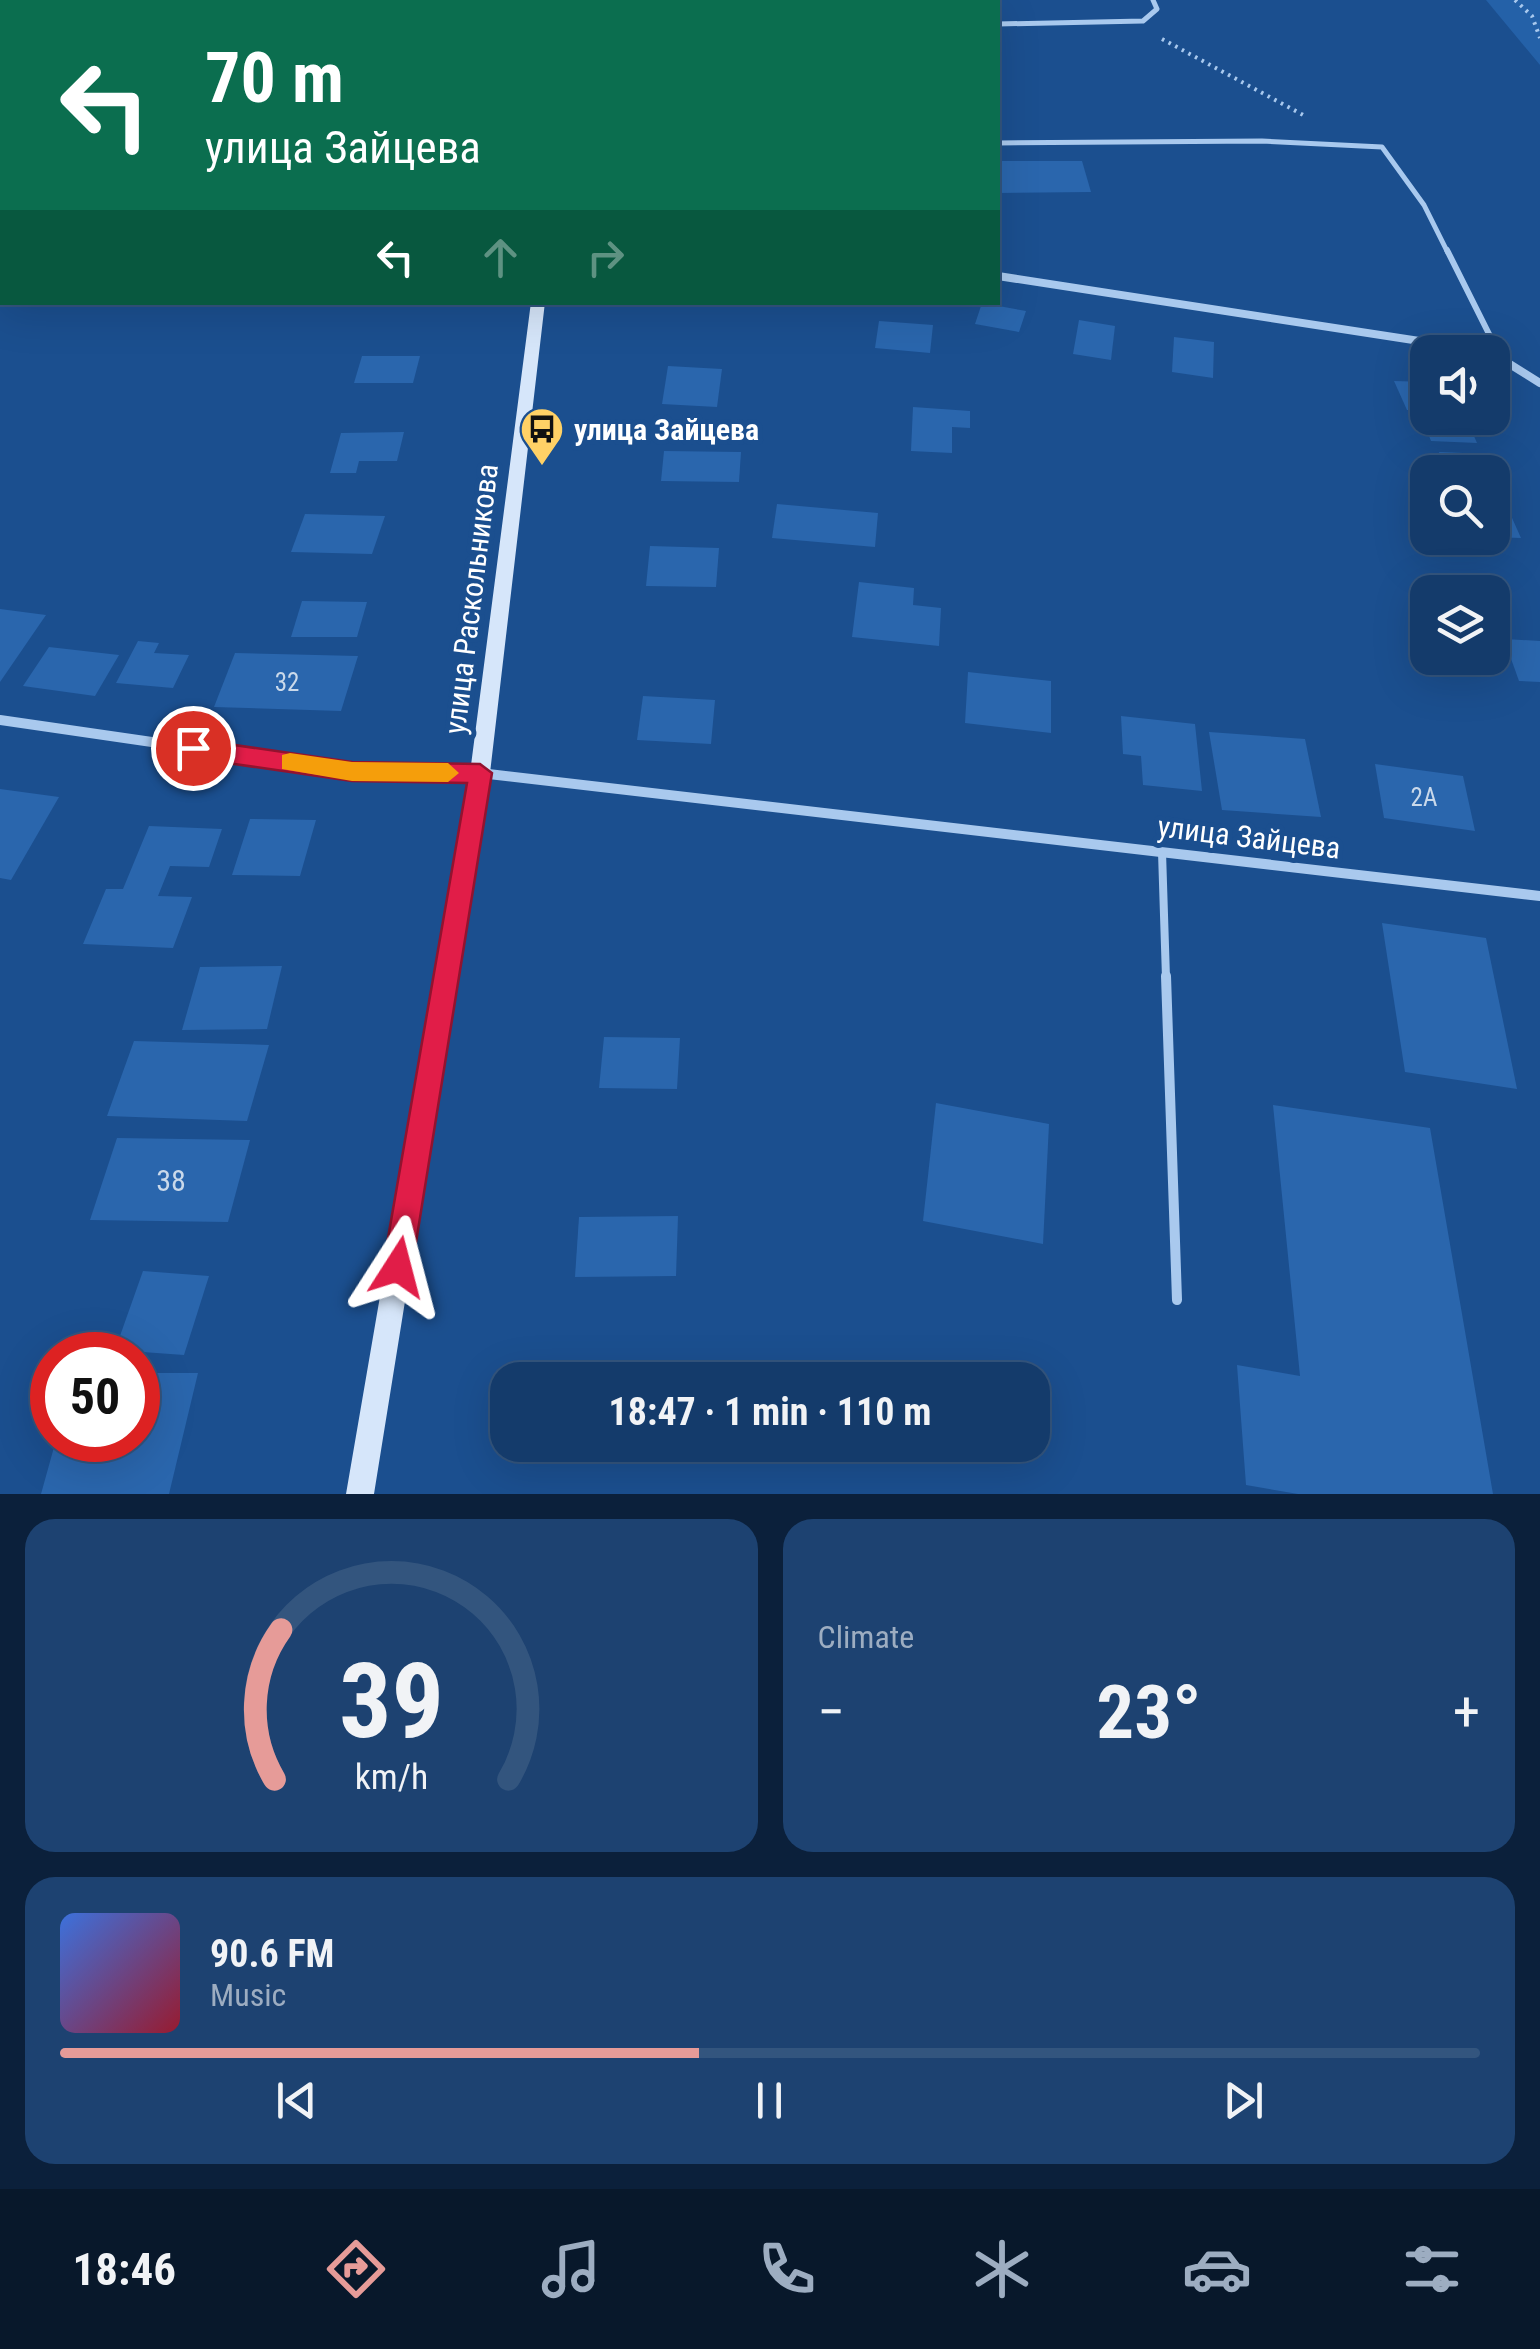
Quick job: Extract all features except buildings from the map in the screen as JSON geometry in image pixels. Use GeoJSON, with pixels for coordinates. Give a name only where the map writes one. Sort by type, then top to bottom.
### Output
{"type":"FeatureCollection","features":[{"type":"Feature","properties":{"kind":"main road","name":"улица Раскольникова"},"geometry":{"type":"LineString","coordinates":[[360,1494],[480,773],[538,305]]}},
{"type":"Feature","properties":{"kind":"street"},"geometry":{"type":"LineString","coordinates":[[1000,276],[1410,340]]}},
{"type":"Feature","properties":{"kind":"street"},"geometry":{"type":"LineString","coordinates":[[1510,363],[1540,383]]}},
{"type":"Feature","properties":{"kind":"street","name":"улица Зайцева"},"geometry":{"type":"LineString","coordinates":[[0,720],[352,771],[480,773],[1540,896]]}},
{"type":"Feature","properties":{"kind":"lane"},"geometry":{"type":"LineString","coordinates":[[1000,24],[1143,21],[1157,9],[1153,0]]}},
{"type":"Feature","properties":{"kind":"lane"},"geometry":{"type":"LineString","coordinates":[[1000,143],[1262,141],[1382,147],[1424,206],[1485,335]]}},
{"type":"Feature","properties":{"kind":"lane"},"geometry":{"type":"LineString","coordinates":[[1162,852],[1177,1300]]}},
{"type":"Feature","properties":{"kind":"path"},"geometry":{"type":"LineString","coordinates":[[1515,0],[1532,16],[1540,38]]}},
{"type":"Feature","properties":{"kind":"path"},"geometry":{"type":"LineString","coordinates":[[1130,21],[1310,119]]}},
{"type":"Feature","properties":{"kind":"shaded area"},"geometry":{"type":"Polygon","coordinates":[[[1486,0],[1540,0],[1540,65],[1486,0]]]}},
{"type":"Feature","properties":{"kind":"slow traffic"},"geometry":{"type":"LineString","coordinates":[[290,762],[352,771],[448,773]]}},
{"type":"Feature","properties":{"kind":"place","name":"улица Зайцева"},"geometry":{"type":"Point","coordinates":[542,467]}},
{"type":"Feature","properties":{"kind":"route"},"geometry":{"type":"LineString","coordinates":[[193,748],[352,771],[480,773],[398,1267]]}}]}
